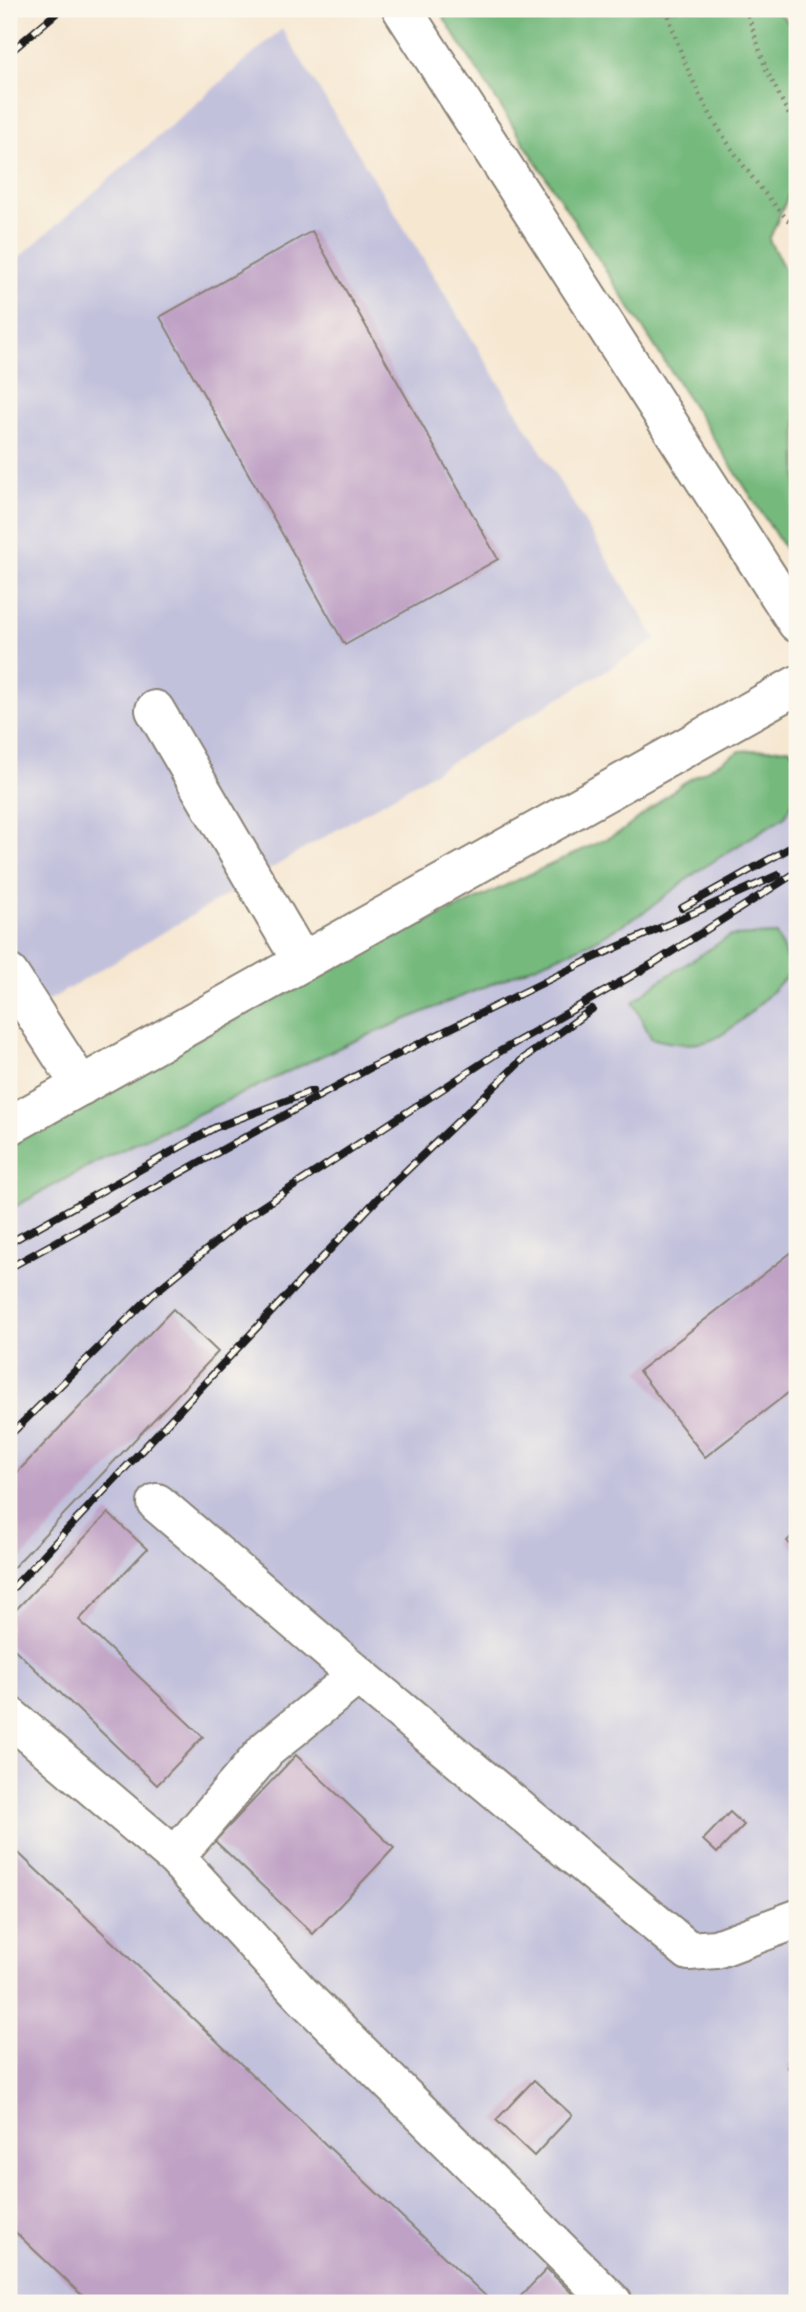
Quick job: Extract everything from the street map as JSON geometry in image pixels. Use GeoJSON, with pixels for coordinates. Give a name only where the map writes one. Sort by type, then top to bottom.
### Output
{"type":"FeatureCollection","features":[{"type":"Feature","properties":{"kind":"street"},"geometry":{"type":"LineString","coordinates":[[402,9],[797,623]]}},
{"type":"Feature","properties":{"kind":"street"},"geometry":{"type":"LineString","coordinates":[[9,1126],[797,685]]}},
{"type":"Feature","properties":{"kind":"street"},"geometry":{"type":"LineString","coordinates":[[155,710],[302,962]]}},
{"type":"Feature","properties":{"kind":"street"},"geometry":{"type":"LineString","coordinates":[[9,974],[81,1087]]}},
{"type":"Feature","properties":{"kind":"street"},"geometry":{"type":"LineString","coordinates":[[157,1503],[689,1951],[716,1949],[797,1919]]}},
{"type":"Feature","properties":{"kind":"street"},"geometry":{"type":"LineString","coordinates":[[175,1857],[267,1749],[358,1675]]}},
{"type":"Feature","properties":{"kind":"street"},"geometry":{"type":"LineString","coordinates":[[9,1716],[175,1857],[302,1994],[613,2303]]}},
{"type":"Feature","properties":{"kind":"path"},"geometry":{"type":"LineString","coordinates":[[667,9],[676,42],[711,118],[761,191],[797,230]]}},
{"type":"Feature","properties":{"kind":"path"},"geometry":{"type":"LineString","coordinates":[[746,9],[766,69],[797,131]]}},
{"type":"Feature","properties":{"kind":"shaded area"},"geometry":{"type":"Polygon","coordinates":[[[282,29],[657,640],[9,1024],[9,266],[282,29]]]}},
{"type":"Feature","properties":{"kind":"shaded area"},"geometry":{"type":"Polygon","coordinates":[[[720,794],[797,805],[797,2303],[9,2303],[9,1167],[720,794]]]}},
{"type":"Feature","properties":{"kind":"green space"},"geometry":{"type":"Polygon","coordinates":[[[438,9],[775,9],[791,25],[797,43],[797,176],[769,240],[797,292],[797,568],[438,9]]]}},
{"type":"Feature","properties":{"kind":"green space"},"geometry":{"type":"Polygon","coordinates":[[[789,748],[797,756],[797,794],[785,816],[698,871],[646,911],[590,943],[347,1044],[96,1162],[9,1210],[9,1143],[88,1097],[386,941],[621,832],[683,783],[740,751],[789,748]]]}},
{"type":"Feature","properties":{"kind":"green space"},"geometry":{"type":"Polygon","coordinates":[[[776,934],[792,970],[739,1022],[715,1039],[705,1042],[677,1043],[651,1038],[633,1002],[661,980],[730,936],[776,934]]]}},
{"type":"Feature","properties":{"kind":"building"},"geometry":{"type":"Polygon","coordinates":[[[312,231],[498,559],[345,645],[160,317],[312,231]]]}},
{"type":"Feature","properties":{"kind":"building"},"geometry":{"type":"Polygon","coordinates":[[[797,1248],[797,1386],[705,1457],[639,1371],[797,1248]]]}},
{"type":"Feature","properties":{"kind":"building"},"geometry":{"type":"Polygon","coordinates":[[[173,1309],[218,1352],[9,1572],[9,1481],[173,1309]]]}},
{"type":"Feature","properties":{"kind":"building"},"geometry":{"type":"Polygon","coordinates":[[[108,1513],[147,1549],[79,1620],[203,1737],[157,1785],[9,1644],[9,1617],[108,1513]]]}},
{"type":"Feature","properties":{"kind":"building"},"geometry":{"type":"Polygon","coordinates":[[[797,1531],[797,1552],[787,1541],[797,1531]]]}},
{"type":"Feature","properties":{"kind":"building"},"geometry":{"type":"Polygon","coordinates":[[[296,1755],[394,1848],[313,1934],[215,1841],[296,1755]]]}},
{"type":"Feature","properties":{"kind":"building"},"geometry":{"type":"Polygon","coordinates":[[[730,1812],[744,1825],[717,1853],[703,1840],[730,1812]]]}},
{"type":"Feature","properties":{"kind":"building"},"geometry":{"type":"Polygon","coordinates":[[[9,1844],[493,2303],[90,2303],[9,2226],[9,1844]]]}},
{"type":"Feature","properties":{"kind":"building"},"geometry":{"type":"Polygon","coordinates":[[[797,2056],[797,2077],[787,2067],[797,2056]]]}},
{"type":"Feature","properties":{"kind":"building"},"geometry":{"type":"Polygon","coordinates":[[[534,2080],[572,2115],[534,2156],[496,2120],[534,2080]]]}},
{"type":"Feature","properties":{"kind":"building"},"geometry":{"type":"Polygon","coordinates":[[[547,2269],[582,2303],[514,2303],[547,2269]]]}},
{"type":"Feature","properties":{"kind":"railway"},"geometry":{"type":"LineString","coordinates":[[9,53],[61,9]]}},
{"type":"Feature","properties":{"kind":"railway"},"geometry":{"type":"LineString","coordinates":[[682,908],[797,844]]}},
{"type":"Feature","properties":{"kind":"railway"},"geometry":{"type":"LineString","coordinates":[[9,1436],[153,1294],[245,1218],[499,1052],[654,963],[797,872]]}},
{"type":"Feature","properties":{"kind":"railway"},"geometry":{"type":"LineString","coordinates":[[9,1268],[368,1069],[591,959],[778,875]]}},
{"type":"Feature","properties":{"kind":"railway"},"geometry":{"type":"LineString","coordinates":[[9,1592],[381,1195],[523,1059],[592,1009]]}},
{"type":"Feature","properties":{"kind":"railway"},"geometry":{"type":"LineString","coordinates":[[9,1243],[214,1128],[312,1091]]}}]}
